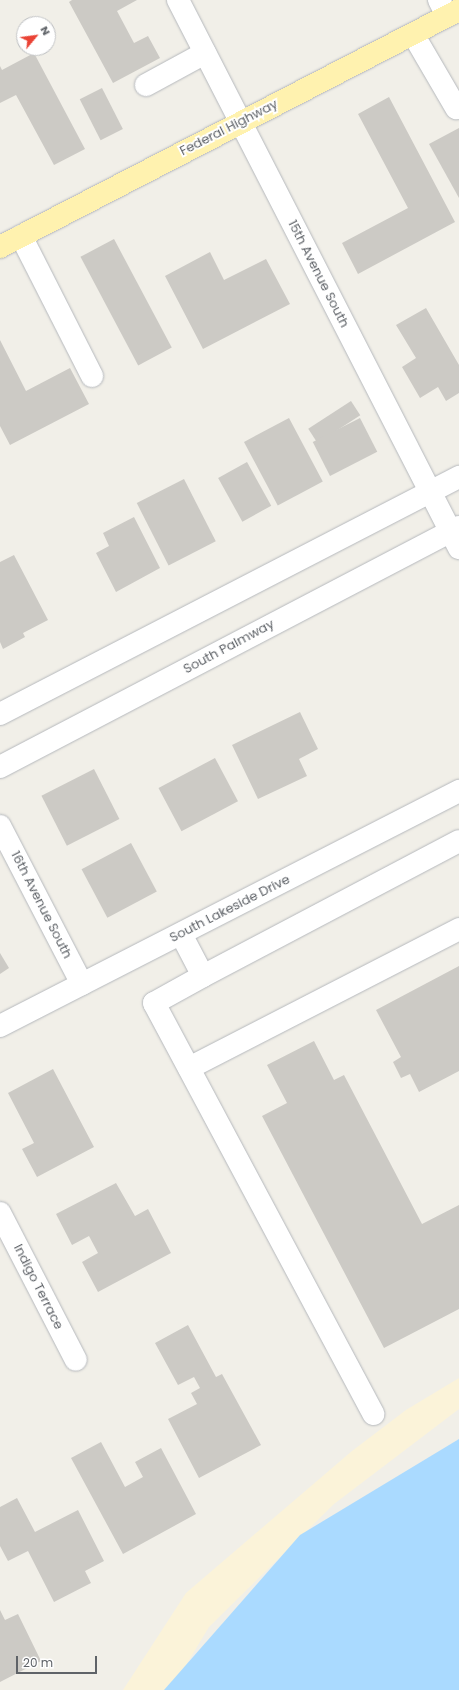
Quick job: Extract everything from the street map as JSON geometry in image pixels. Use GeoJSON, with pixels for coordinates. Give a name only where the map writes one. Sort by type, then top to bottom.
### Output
{"type":"FeatureCollection","features":[{"type":"Feature","properties":{"kind":"main road","name":"Federal Highway"},"geometry":{"type":"LineString","coordinates":[[0,247],[413,34],[448,9]]}},
{"type":"Feature","properties":{"kind":"street","name":"15th Avenue South"},"geometry":{"type":"LineString","coordinates":[[178,0],[431,492],[456,535]]}},
{"type":"Feature","properties":{"kind":"street"},"geometry":{"type":"LineString","coordinates":[[413,34],[456,108]]}},
{"type":"Feature","properties":{"kind":"street"},"geometry":{"type":"LineString","coordinates":[[146,85],[204,53]]}},
{"type":"Feature","properties":{"kind":"street"},"geometry":{"type":"LineString","coordinates":[[21,236],[92,376]]}},
{"type":"Feature","properties":{"kind":"street"},"geometry":{"type":"LineString","coordinates":[[0,714],[459,477]]}},
{"type":"Feature","properties":{"kind":"street","name":"South Palmway"},"geometry":{"type":"LineString","coordinates":[[0,767],[456,535]]}},
{"type":"Feature","properties":{"kind":"street","name":"South Lakeside Drive"},"geometry":{"type":"LineString","coordinates":[[0,1026],[459,792]]}},
{"type":"Feature","properties":{"kind":"street","name":"16th Avenue South"},"geometry":{"type":"LineString","coordinates":[[0,826],[82,984]]}},
{"type":"Feature","properties":{"kind":"street"},"geometry":{"type":"LineString","coordinates":[[373,1414],[154,1003],[459,841]]}},
{"type":"Feature","properties":{"kind":"street"},"geometry":{"type":"LineString","coordinates":[[189,1068],[459,929]]}},
{"type":"Feature","properties":{"kind":"street"},"geometry":{"type":"LineString","coordinates":[[181,934],[203,976]]}},
{"type":"Feature","properties":{"kind":"street","name":"Indigo Terrace"},"geometry":{"type":"LineString","coordinates":[[0,1213],[76,1360]]}},
{"type":"Feature","properties":{"kind":"sand"},"geometry":{"type":"Polygon","coordinates":[[[459,1378],[459,1409],[334,1504],[209,1627],[171,1690],[123,1690],[186,1593],[352,1451],[406,1410],[459,1378]]]}},
{"type":"Feature","properties":{"kind":"water"},"geometry":{"type":"Polygon","coordinates":[[[459,1439],[459,1690],[164,1690],[300,1535],[459,1439]]]}},
{"type":"Feature","properties":{"kind":"building"},"geometry":{"type":"Polygon","coordinates":[[[72,0],[137,0],[117,11],[134,43],[148,36],[160,58],[113,83],[69,2],[72,0]]]}},
{"type":"Feature","properties":{"kind":"building"},"geometry":{"type":"Polygon","coordinates":[[[28,56],[36,56],[85,149],[54,165],[16,95],[0,103],[0,66],[2,70],[28,56]]]}},
{"type":"Feature","properties":{"kind":"building"},"geometry":{"type":"Polygon","coordinates":[[[102,88],[123,129],[101,140],[80,99],[102,88]]]}},
{"type":"Feature","properties":{"kind":"building"},"geometry":{"type":"Polygon","coordinates":[[[389,97],[455,222],[358,274],[342,243],[408,208],[358,114],[389,97]]]}},
{"type":"Feature","properties":{"kind":"building"},"geometry":{"type":"Polygon","coordinates":[[[459,128],[459,198],[429,144],[459,128]]]}},
{"type":"Feature","properties":{"kind":"building"},"geometry":{"type":"Polygon","coordinates":[[[114,239],[172,348],[138,365],[80,257],[114,239]]]}},
{"type":"Feature","properties":{"kind":"building"},"geometry":{"type":"Polygon","coordinates":[[[210,252],[224,280],[266,259],[290,304],[203,349],[165,276],[210,252]]]}},
{"type":"Feature","properties":{"kind":"building"},"geometry":{"type":"Polygon","coordinates":[[[426,308],[459,365],[459,393],[446,401],[438,387],[420,398],[402,367],[416,358],[396,325],[426,308]]]}},
{"type":"Feature","properties":{"kind":"building"},"geometry":{"type":"Polygon","coordinates":[[[0,340],[26,391],[70,368],[89,404],[10,445],[0,426],[0,340]]]}},
{"type":"Feature","properties":{"kind":"building"},"geometry":{"type":"Polygon","coordinates":[[[351,401],[360,415],[317,443],[308,429],[351,401]]]}},
{"type":"Feature","properties":{"kind":"building"},"geometry":{"type":"Polygon","coordinates":[[[289,418],[323,482],[278,506],[244,442],[289,418]]]}},
{"type":"Feature","properties":{"kind":"building"},"geometry":{"type":"Polygon","coordinates":[[[360,418],[377,452],[330,476],[313,442],[360,418]]]}},
{"type":"Feature","properties":{"kind":"building"},"geometry":{"type":"Polygon","coordinates":[[[247,462],[271,506],[242,522],[218,478],[247,462]]]}},
{"type":"Feature","properties":{"kind":"building"},"geometry":{"type":"Polygon","coordinates":[[[184,479],[216,541],[169,565],[137,503],[184,479]]]}},
{"type":"Feature","properties":{"kind":"building"},"geometry":{"type":"Polygon","coordinates":[[[134,517],[160,568],[116,592],[96,553],[109,546],[103,533],[134,517]]]}},
{"type":"Feature","properties":{"kind":"building"},"geometry":{"type":"Polygon","coordinates":[[[14,555],[48,620],[23,633],[25,637],[3,649],[0,642],[0,562],[14,555]]]}},
{"type":"Feature","properties":{"kind":"building"},"geometry":{"type":"Polygon","coordinates":[[[300,712],[318,749],[299,759],[307,776],[258,799],[232,745],[300,712]]]}},
{"type":"Feature","properties":{"kind":"building"},"geometry":{"type":"Polygon","coordinates":[[[215,758],[238,801],[181,831],[158,788],[215,758]]]}},
{"type":"Feature","properties":{"kind":"building"},"geometry":{"type":"Polygon","coordinates":[[[94,769],[119,819],[67,846],[41,796],[94,769]]]}},
{"type":"Feature","properties":{"kind":"building"},"geometry":{"type":"Polygon","coordinates":[[[131,843],[157,892],[107,918],[82,869],[131,843]]]}},
{"type":"Feature","properties":{"kind":"building"},"geometry":{"type":"Polygon","coordinates":[[[0,953],[9,968],[0,974],[0,953]]]}},
{"type":"Feature","properties":{"kind":"building"},"geometry":{"type":"Polygon","coordinates":[[[459,966],[459,1071],[419,1092],[410,1074],[401,1078],[393,1062],[401,1057],[376,1010],[459,966]]]}},
{"type":"Feature","properties":{"kind":"building"},"geometry":{"type":"Polygon","coordinates":[[[314,1041],[334,1080],[344,1075],[422,1224],[459,1205],[459,1309],[384,1348],[262,1116],[287,1103],[267,1065],[314,1041]]]}},
{"type":"Feature","properties":{"kind":"building"},"geometry":{"type":"Polygon","coordinates":[[[53,1069],[94,1147],[37,1177],[22,1149],[34,1143],[8,1093],[53,1069]]]}},
{"type":"Feature","properties":{"kind":"building"},"geometry":{"type":"Polygon","coordinates":[[[116,1183],[135,1216],[148,1209],[171,1253],[98,1292],[82,1262],[98,1253],[89,1236],[72,1245],[56,1214],[116,1183]]]}},
{"type":"Feature","properties":{"kind":"building"},"geometry":{"type":"Polygon","coordinates":[[[188,1325],[216,1377],[222,1374],[261,1445],[199,1478],[168,1419],[197,1404],[191,1393],[200,1388],[194,1377],[178,1385],[155,1343],[188,1325]]]}},
{"type":"Feature","properties":{"kind":"building"},"geometry":{"type":"Polygon","coordinates":[[[101,1442],[125,1487],[143,1477],[135,1462],[161,1448],[196,1514],[123,1554],[71,1458],[101,1442]]]}},
{"type":"Feature","properties":{"kind":"building"},"geometry":{"type":"Polygon","coordinates":[[[17,1498],[35,1532],[78,1510],[104,1561],[85,1571],[91,1583],[54,1602],[28,1551],[8,1561],[0,1546],[0,1507],[17,1498]]]}},
{"type":"Feature","properties":{"kind":"building"},"geometry":{"type":"Polygon","coordinates":[[[0,1610],[5,1620],[18,1614],[41,1661],[0,1682],[0,1610]]]}}]}
